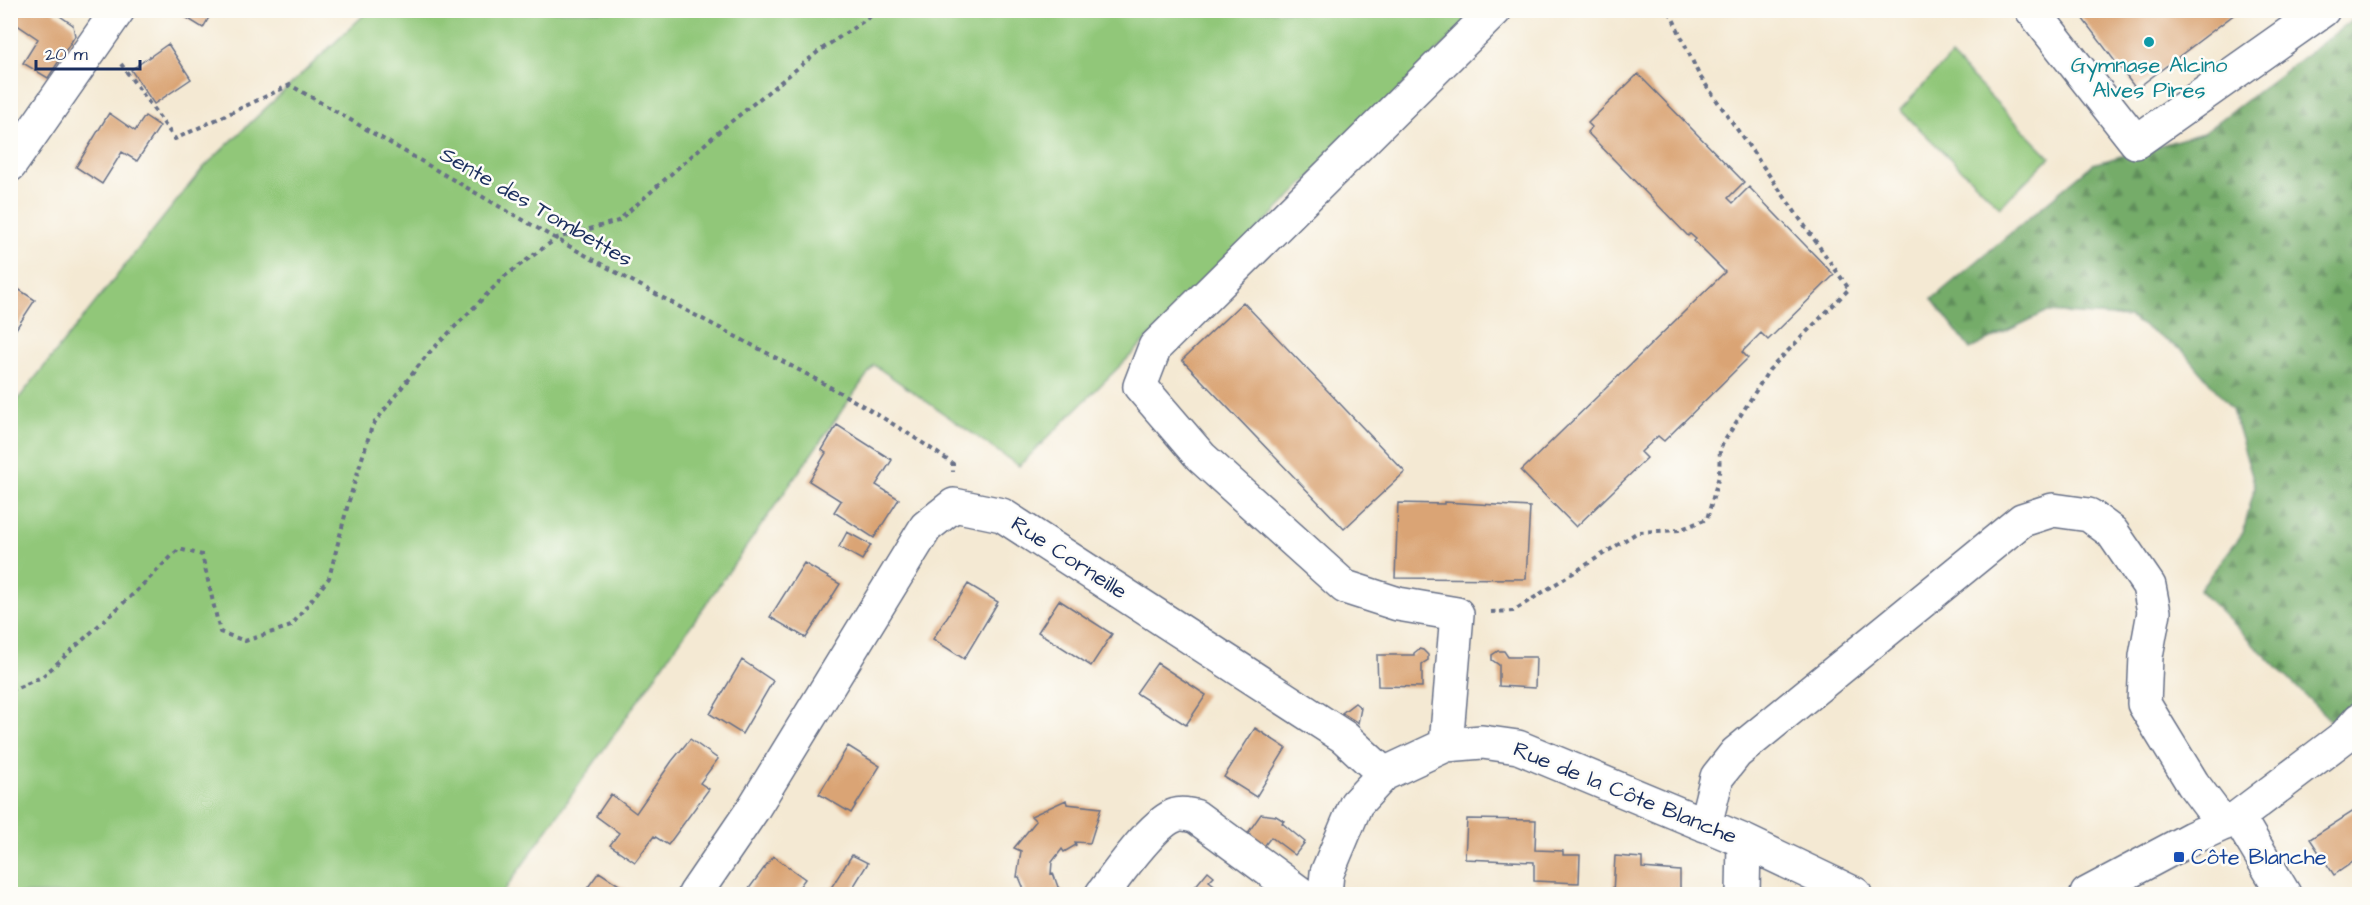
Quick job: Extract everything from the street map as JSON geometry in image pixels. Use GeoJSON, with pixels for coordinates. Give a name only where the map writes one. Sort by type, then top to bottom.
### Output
{"type":"FeatureCollection","features":[{"type":"Feature","properties":{"kind":"street"},"geometry":{"type":"LineString","coordinates":[[1446,745],[1457,614],[1398,604],[1345,587],[1201,457],[1140,386],[1155,347],[1495,10]]}},
{"type":"Feature","properties":{"kind":"street"},"geometry":{"type":"LineString","coordinates":[[2032,10],[2136,142],[2323,10]]}},
{"type":"Feature","properties":{"kind":"street"},"geometry":{"type":"LineString","coordinates":[[10,165],[109,22]]}},
{"type":"Feature","properties":{"kind":"street"},"geometry":{"type":"LineString","coordinates":[[695,894],[753,809],[926,527],[954,505]]}},
{"type":"Feature","properties":{"kind":"street","name":"Rue Corneille"},"geometry":{"type":"LineString","coordinates":[[954,505],[1002,515],[1344,737],[1384,774]]}},
{"type":"Feature","properties":{"kind":"street"},"geometry":{"type":"LineString","coordinates":[[1706,825],[1717,777],[1736,753],[2022,520],[2053,510],[2089,515],[2112,532],[2149,586],[2154,612],[2146,656],[2144,704],[2193,784],[2230,821],[2284,894]]}},
{"type":"Feature","properties":{"kind":"street"},"geometry":{"type":"LineString","coordinates":[[2086,894],[2230,821],[2345,736],[2360,719]]}},
{"type":"Feature","properties":{"kind":"street","name":"Rue de la Côte Blanche"},"geometry":{"type":"LineString","coordinates":[[1325,894],[1327,873],[1356,804],[1384,774],[1446,745],[1482,742],[1518,747],[1706,825],[1855,894]]}},
{"type":"Feature","properties":{"kind":"street"},"geometry":{"type":"LineString","coordinates":[[1102,894],[1155,829],[1166,819],[1179,814],[1195,816],[1300,894]]}},
{"type":"Feature","properties":{"kind":"street"},"geometry":{"type":"LineString","coordinates":[[1743,894],[1744,842]]}},
{"type":"Feature","properties":{"kind":"path"},"geometry":{"type":"LineString","coordinates":[[10,691],[42,677],[130,597],[178,549],[202,555],[220,632],[245,641],[291,626],[329,579],[348,504],[372,426],[426,356],[505,276],[557,238],[618,221],[722,129],[819,51],[880,10]]}},
{"type":"Feature","properties":{"kind":"path"},"geometry":{"type":"LineString","coordinates":[[1457,614],[1513,611],[1638,532],[1679,530],[1707,519],[1719,476],[1720,448],[1769,370],[1850,289],[1699,75],[1670,10]]}},
{"type":"Feature","properties":{"kind":"path","name":"Sente des Tombettes"},"geometry":{"type":"LineString","coordinates":[[109,22],[175,139],[290,85],[644,288],[810,376],[930,447],[953,464],[954,505]]}},
{"type":"Feature","properties":{"kind":"green space"},"geometry":{"type":"Polygon","coordinates":[[[368,11],[1478,11],[1019,466],[874,365],[502,894],[11,894],[11,408],[203,168],[368,11]]]}},
{"type":"Feature","properties":{"kind":"green space"},"geometry":{"type":"Polygon","coordinates":[[[2359,15],[2360,700],[2337,727],[2199,590],[2243,533],[2255,486],[2232,409],[2183,351],[2129,317],[2046,312],[1970,349],[1932,299],[2093,164],[2203,133],[2359,15]]]}},
{"type":"Feature","properties":{"kind":"green space"},"geometry":{"type":"Polygon","coordinates":[[[1951,56],[2050,157],[2000,207],[1900,110],[1951,56]]]}},
{"type":"Feature","properties":{"kind":"building"},"geometry":{"type":"Polygon","coordinates":[[[10,10],[51,10],[73,25],[75,36],[48,78],[23,63],[38,39],[10,20],[10,10]]]}},
{"type":"Feature","properties":{"kind":"building"},"geometry":{"type":"Polygon","coordinates":[[[174,10],[213,10],[203,28],[174,10]]]}},
{"type":"Feature","properties":{"kind":"building","name":"Gymnase Alcino Alves Pires"},"geometry":{"type":"Polygon","coordinates":[[[2076,10],[2240,10],[2136,89],[2076,10]]]}},
{"type":"Feature","properties":{"kind":"building"},"geometry":{"type":"Polygon","coordinates":[[[168,44],[191,79],[154,104],[131,70],[168,44]]]}},
{"type":"Feature","properties":{"kind":"building"},"geometry":{"type":"Polygon","coordinates":[[[1638,74],[1744,182],[1728,198],[1733,203],[1749,187],[1834,275],[1768,340],[1761,333],[1742,352],[1748,358],[1664,441],[1658,436],[1641,452],[1647,458],[1576,527],[1521,471],[1725,272],[1694,241],[1696,239],[1690,234],[1688,236],[1587,132],[1592,127],[1588,123],[1638,74]]]}},
{"type":"Feature","properties":{"kind":"building"},"geometry":{"type":"Polygon","coordinates":[[[109,113],[135,131],[145,116],[160,126],[137,161],[122,152],[102,184],[76,167],[109,113]]]}},
{"type":"Feature","properties":{"kind":"building"},"geometry":{"type":"Polygon","coordinates":[[[15,287],[35,300],[10,338],[10,295],[15,287]]]}},
{"type":"Feature","properties":{"kind":"building"},"geometry":{"type":"Polygon","coordinates":[[[1243,302],[1405,472],[1344,529],[1182,360],[1243,302]]]}},
{"type":"Feature","properties":{"kind":"building"},"geometry":{"type":"Polygon","coordinates":[[[837,425],[892,460],[876,485],[899,499],[874,538],[834,512],[841,501],[809,481],[826,453],[822,450],[837,425]]]}},
{"type":"Feature","properties":{"kind":"building"},"geometry":{"type":"Polygon","coordinates":[[[1444,502],[1530,507],[1526,579],[1395,578],[1398,503],[1444,504],[1444,502]]]}},
{"type":"Feature","properties":{"kind":"building"},"geometry":{"type":"Polygon","coordinates":[[[847,532],[871,545],[862,560],[839,547],[847,532]]]}},
{"type":"Feature","properties":{"kind":"building"},"geometry":{"type":"Polygon","coordinates":[[[804,563],[840,584],[806,638],[770,617],[804,563]]]}},
{"type":"Feature","properties":{"kind":"building"},"geometry":{"type":"Polygon","coordinates":[[[968,584],[998,602],[964,659],[933,639],[968,584]]]}},
{"type":"Feature","properties":{"kind":"building"},"geometry":{"type":"Polygon","coordinates":[[[1059,600],[1112,634],[1091,666],[1038,632],[1059,600]]]}},
{"type":"Feature","properties":{"kind":"building"},"geometry":{"type":"Polygon","coordinates":[[[1419,649],[1428,655],[1428,660],[1422,664],[1422,687],[1378,686],[1377,655],[1414,655],[1419,649]]]}},
{"type":"Feature","properties":{"kind":"building"},"geometry":{"type":"Polygon","coordinates":[[[1498,651],[1504,651],[1508,657],[1536,657],[1535,688],[1499,686],[1499,665],[1492,660],[1492,655],[1498,651]]]}},
{"type":"Feature","properties":{"kind":"building"},"geometry":{"type":"Polygon","coordinates":[[[742,660],[773,681],[742,734],[710,714],[742,660]]]}},
{"type":"Feature","properties":{"kind":"building"},"geometry":{"type":"Polygon","coordinates":[[[1157,663],[1206,695],[1186,725],[1136,693],[1157,663]]]}},
{"type":"Feature","properties":{"kind":"building"},"geometry":{"type":"Polygon","coordinates":[[[1355,703],[1361,708],[1358,723],[1342,713],[1355,703]]]}},
{"type":"Feature","properties":{"kind":"building"},"geometry":{"type":"Polygon","coordinates":[[[1255,728],[1286,748],[1256,797],[1224,777],[1255,728]]]}},
{"type":"Feature","properties":{"kind":"building"},"geometry":{"type":"Polygon","coordinates":[[[690,739],[718,759],[700,783],[709,789],[668,845],[654,836],[635,862],[610,845],[619,833],[596,816],[611,794],[636,813],[690,739]]]}},
{"type":"Feature","properties":{"kind":"building"},"geometry":{"type":"Polygon","coordinates":[[[848,746],[880,766],[851,813],[819,794],[848,746]]]}},
{"type":"Feature","properties":{"kind":"building"},"geometry":{"type":"Polygon","coordinates":[[[1066,800],[1067,804],[1101,808],[1090,843],[1075,842],[1076,845],[1064,852],[1062,849],[1052,862],[1051,874],[1053,873],[1058,887],[1066,894],[1026,894],[1017,877],[1021,851],[1014,848],[1036,821],[1031,816],[1066,800]]]}},
{"type":"Feature","properties":{"kind":"building"},"geometry":{"type":"Polygon","coordinates":[[[2360,807],[2360,857],[2334,875],[2310,839],[2360,807]]]}},
{"type":"Feature","properties":{"kind":"building"},"geometry":{"type":"Polygon","coordinates":[[[1261,814],[1276,816],[1284,821],[1282,823],[1305,842],[1295,855],[1271,837],[1262,849],[1245,837],[1261,814]]]}},
{"type":"Feature","properties":{"kind":"building"},"geometry":{"type":"Polygon","coordinates":[[[1467,819],[1536,820],[1535,850],[1563,851],[1563,855],[1580,855],[1579,883],[1534,881],[1534,862],[1465,859],[1467,819]]]}},
{"type":"Feature","properties":{"kind":"building"},"geometry":{"type":"Polygon","coordinates":[[[852,855],[868,863],[849,894],[827,894],[852,855]]]}},
{"type":"Feature","properties":{"kind":"building"},"geometry":{"type":"Polygon","coordinates":[[[773,856],[805,879],[794,894],[745,894],[773,856]]]}},
{"type":"Feature","properties":{"kind":"building"},"geometry":{"type":"Polygon","coordinates":[[[1615,856],[1642,858],[1642,868],[1680,871],[1680,894],[1613,894],[1615,856]]]}},
{"type":"Feature","properties":{"kind":"building"},"geometry":{"type":"Polygon","coordinates":[[[1208,871],[1214,876],[1209,881],[1226,894],[1189,894],[1208,871]]]}},
{"type":"Feature","properties":{"kind":"building"},"geometry":{"type":"Polygon","coordinates":[[[599,872],[633,894],[583,894],[599,872]]]}},
{"type":"Feature","properties":{"kind":"place","name":"Gymnase Alcino Alves Pires"},"geometry":{"type":"Point","coordinates":[2149,42]}},
{"type":"Feature","properties":{"kind":"place","name":"Côte Blanche"},"geometry":{"type":"Point","coordinates":[2179,857]}}]}
